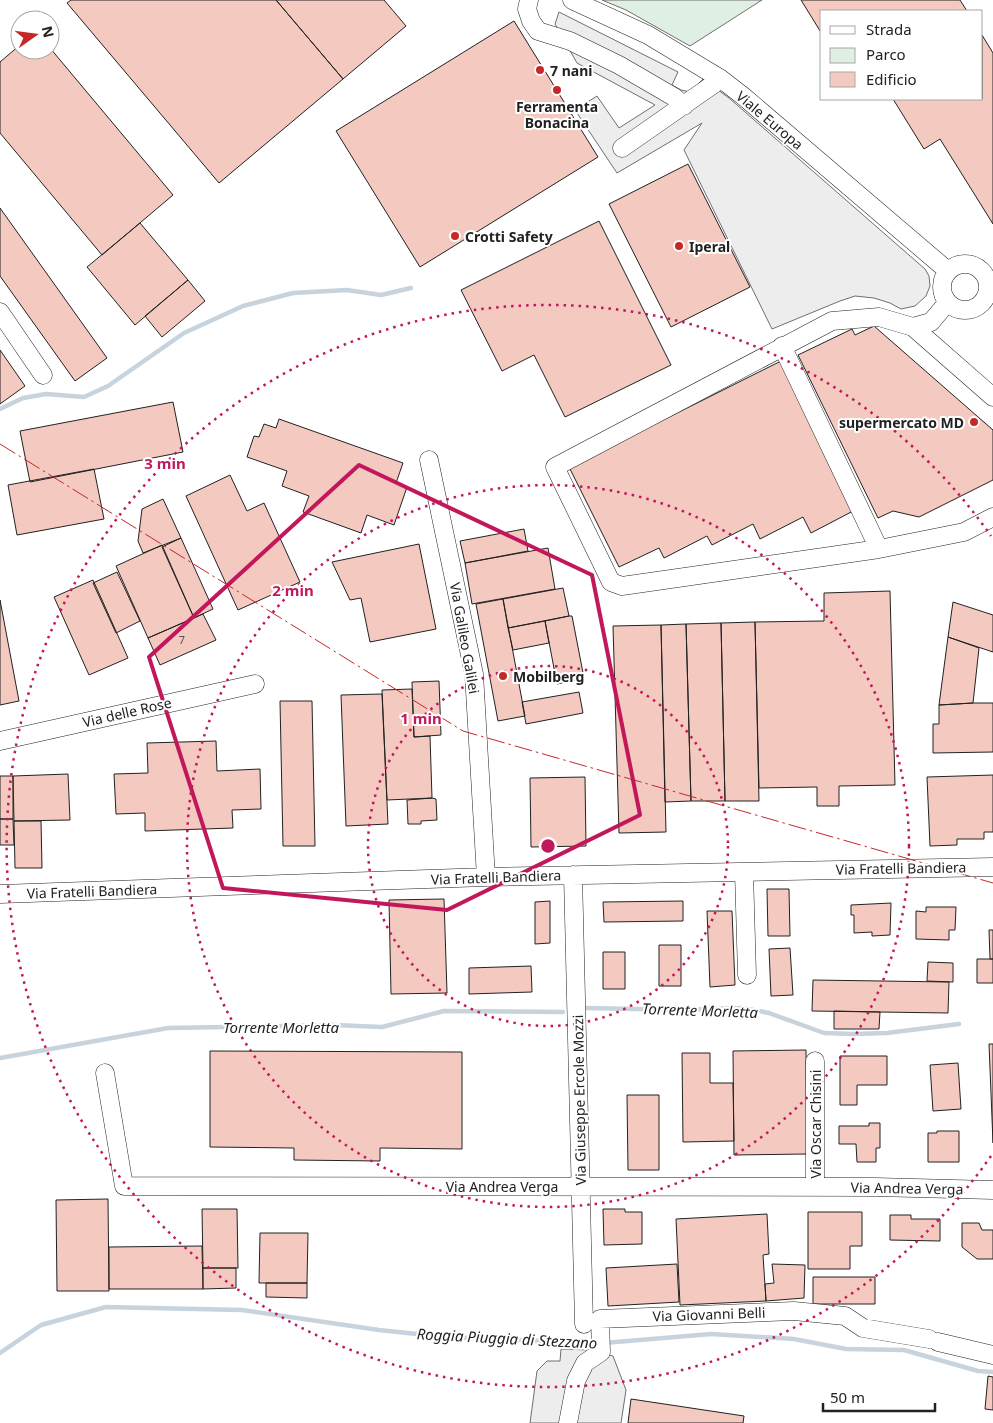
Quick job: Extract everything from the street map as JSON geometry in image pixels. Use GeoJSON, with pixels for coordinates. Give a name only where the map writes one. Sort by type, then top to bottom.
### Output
{"type":"FeatureCollection","features":[{"type":"Feature","properties":{"kind":"street"},"geometry":{"type":"LineString","coordinates":[[529,0],[528,9],[538,31],[570,40],[619,65],[674,96],[684,106]]}},
{"type":"Feature","properties":{"kind":"street","name":"Viale Europa"},"geometry":{"type":"LineString","coordinates":[[572,0],[648,35],[721,79],[948,271]]}},
{"type":"Feature","properties":{"kind":"street"},"geometry":{"type":"LineString","coordinates":[[622,148],[721,79]]}},
{"type":"Feature","properties":{"kind":"street"},"geometry":{"type":"LineString","coordinates":[[969,264],[988,271],[987,307],[961,310],[947,303],[942,284],[948,271],[958,265],[969,264]]}},
{"type":"Feature","properties":{"kind":"street"},"geometry":{"type":"LineString","coordinates":[[913,327],[930,322],[947,303]]}},
{"type":"Feature","properties":{"kind":"street"},"geometry":{"type":"LineString","coordinates":[[0,312],[43,375]]}},
{"type":"Feature","properties":{"kind":"street"},"geometry":{"type":"LineString","coordinates":[[993,397],[913,327],[879,317],[832,321],[555,468],[611,582],[622,586],[879,549],[964,532],[993,517]]}},
{"type":"Feature","properties":{"kind":"street"},"geometry":{"type":"LineString","coordinates":[[782,346],[879,549]]}},
{"type":"Feature","properties":{"kind":"street","name":"Via Galileo Galilei"},"geometry":{"type":"LineString","coordinates":[[429,460],[474,674],[486,877]]}},
{"type":"Feature","properties":{"kind":"street","name":"Via delle Rose"},"geometry":{"type":"LineString","coordinates":[[0,741],[255,684]]}},
{"type":"Feature","properties":{"kind":"street","name":"Via Fratelli Bandiera"},"geometry":{"type":"LineString","coordinates":[[0,894],[486,877],[993,866]]}},
{"type":"Feature","properties":{"kind":"street"},"geometry":{"type":"LineString","coordinates":[[744,872],[747,975]]}},
{"type":"Feature","properties":{"kind":"street","name":"Via Giuseppe Ercole Mozzi"},"geometry":{"type":"LineString","coordinates":[[573,875],[581,1186],[593,1326]]}},
{"type":"Feature","properties":{"kind":"street","name":"Via Oscar Chisini"},"geometry":{"type":"LineString","coordinates":[[815,1060],[815,1187]]}},
{"type":"Feature","properties":{"kind":"street","name":"Via Andrea Verga"},"geometry":{"type":"LineString","coordinates":[[105,1074],[124,1186],[815,1187],[993,1190]]}},
{"type":"Feature","properties":{"kind":"street","name":"Via Giovanni Belli"},"geometry":{"type":"LineString","coordinates":[[593,1326],[600,1318],[794,1311],[845,1316],[863,1328],[934,1340],[993,1355]]}},
{"type":"Feature","properties":{"kind":"street"},"geometry":{"type":"LineString","coordinates":[[568,1423],[576,1381],[585,1363],[601,1352],[602,1349],[593,1326]]}},
{"type":"Feature","properties":{"kind":"highlighted area"},"geometry":{"type":"Polygon","coordinates":[[[359,465],[592,575],[640,815],[447,910],[223,888],[149,657],[359,465]]]}},
{"type":"Feature","properties":{"kind":"green space"},"geometry":{"type":"Polygon","coordinates":[[[602,0],[762,0],[690,46],[626,10],[602,0]]]}},
{"type":"Feature","properties":{"kind":"shaded area"},"geometry":{"type":"Polygon","coordinates":[[[559,12],[678,72],[672,85],[681,90],[690,92],[703,79],[729,98],[925,269],[929,276],[930,286],[926,296],[915,306],[901,309],[874,298],[855,296],[772,329],[684,150],[702,123],[617,173],[575,110],[597,96],[619,128],[655,105],[577,63],[555,24],[559,12]]]}},
{"type":"Feature","properties":{"kind":"shaded area"},"geometry":{"type":"Polygon","coordinates":[[[561,1349],[590,1350],[613,1356],[626,1390],[621,1423],[530,1423],[537,1371],[547,1361],[560,1361],[561,1349]]]}},
{"type":"Feature","properties":{"kind":"building"},"geometry":{"type":"Polygon","coordinates":[[[71,0],[276,0],[343,79],[219,183],[67,3],[71,0]]]}},
{"type":"Feature","properties":{"kind":"building"},"geometry":{"type":"Polygon","coordinates":[[[276,0],[384,0],[406,26],[343,79],[276,0]]]}},
{"type":"Feature","properties":{"kind":"building"},"geometry":{"type":"Polygon","coordinates":[[[801,0],[960,0],[966,10],[820,10],[820,31],[801,0]]]}},
{"type":"Feature","properties":{"kind":"building"},"geometry":{"type":"Polygon","coordinates":[[[514,21],[598,157],[420,267],[336,131],[514,21]]]}},
{"type":"Feature","properties":{"kind":"building"},"geometry":{"type":"Polygon","coordinates":[[[983,37],[993,53],[993,224],[940,139],[924,149],[894,100],[983,100],[983,37]]]}},
{"type":"Feature","properties":{"kind":"building"},"geometry":{"type":"Polygon","coordinates":[[[10,54],[10,60],[60,60],[173,195],[102,255],[0,133],[0,62],[10,54]]]}},
{"type":"Feature","properties":{"kind":"building","name":"Iperal"},"geometry":{"type":"Polygon","coordinates":[[[688,164],[750,287],[671,327],[609,204],[688,164]]]}},
{"type":"Feature","properties":{"kind":"building"},"geometry":{"type":"Polygon","coordinates":[[[0,208],[107,358],[75,381],[0,276],[0,208]]]}},
{"type":"Feature","properties":{"kind":"building"},"geometry":{"type":"Polygon","coordinates":[[[599,221],[671,365],[565,417],[534,355],[502,371],[461,290],[599,221]]]}},
{"type":"Feature","properties":{"kind":"building"},"geometry":{"type":"Polygon","coordinates":[[[140,223],[188,280],[135,325],[87,267],[140,223]]]}},
{"type":"Feature","properties":{"kind":"building"},"geometry":{"type":"Polygon","coordinates":[[[188,280],[205,301],[162,337],[145,316],[188,280]]]}},
{"type":"Feature","properties":{"kind":"building"},"geometry":{"type":"Polygon","coordinates":[[[874,326],[993,430],[993,480],[919,517],[893,511],[878,518],[798,355],[852,329],[855,335],[874,326]]]}},
{"type":"Feature","properties":{"kind":"building"},"geometry":{"type":"Polygon","coordinates":[[[0,350],[25,386],[0,404],[0,350]]]}},
{"type":"Feature","properties":{"kind":"building"},"geometry":{"type":"Polygon","coordinates":[[[781,361],[855,510],[811,533],[803,517],[760,539],[753,524],[712,545],[707,536],[664,558],[659,548],[619,567],[569,467],[781,361]]]}},
{"type":"Feature","properties":{"kind":"building"},"geometry":{"type":"Polygon","coordinates":[[[173,402],[183,452],[30,482],[20,431],[173,402]]]}},
{"type":"Feature","properties":{"kind":"building"},"geometry":{"type":"Polygon","coordinates":[[[279,419],[403,463],[396,483],[407,487],[394,525],[367,515],[361,533],[303,512],[309,496],[282,486],[287,471],[247,457],[254,436],[259,437],[264,424],[276,428],[279,419]]]}},
{"type":"Feature","properties":{"kind":"building"},"geometry":{"type":"Polygon","coordinates":[[[94,469],[104,519],[17,535],[8,485],[94,469]]]}},
{"type":"Feature","properties":{"kind":"building"},"geometry":{"type":"Polygon","coordinates":[[[230,475],[247,511],[264,503],[300,582],[238,610],[186,496],[230,475]]]}},
{"type":"Feature","properties":{"kind":"building"},"geometry":{"type":"Polygon","coordinates":[[[163,499],[181,538],[143,553],[138,541],[142,509],[163,499]]]}},
{"type":"Feature","properties":{"kind":"building"},"geometry":{"type":"Polygon","coordinates":[[[524,529],[528,551],[465,563],[460,541],[524,529]]]}},
{"type":"Feature","properties":{"kind":"building"},"geometry":{"type":"Polygon","coordinates":[[[181,538],[213,609],[194,618],[162,547],[181,538]]]}},
{"type":"Feature","properties":{"kind":"building"},"geometry":{"type":"Polygon","coordinates":[[[419,544],[436,629],[370,642],[361,598],[350,600],[332,562],[419,544]]]}},
{"type":"Feature","properties":{"kind":"building"},"geometry":{"type":"Polygon","coordinates":[[[162,545],[194,618],[148,638],[116,566],[162,545]]]}},
{"type":"Feature","properties":{"kind":"building"},"geometry":{"type":"Polygon","coordinates":[[[548,548],[555,589],[472,604],[465,563],[548,548]]]}},
{"type":"Feature","properties":{"kind":"building"},"geometry":{"type":"Polygon","coordinates":[[[117,572],[140,621],[116,633],[93,583],[117,572]]]}},
{"type":"Feature","properties":{"kind":"building"},"geometry":{"type":"Polygon","coordinates":[[[93,580],[128,658],[89,675],[54,597],[93,580]]]}},
{"type":"Feature","properties":{"kind":"building"},"geometry":{"type":"Polygon","coordinates":[[[563,588],[569,616],[508,628],[503,599],[563,588]]]}},
{"type":"Feature","properties":{"kind":"building"},"geometry":{"type":"Polygon","coordinates":[[[890,591],[895,785],[839,786],[839,806],[817,806],[817,787],[759,788],[755,622],[824,621],[824,593],[890,591]]]}},
{"type":"Feature","properties":{"kind":"building","name":"Mobilberg"},"geometry":{"type":"Polygon","coordinates":[[[503,599],[525,716],[498,721],[476,604],[503,599]]]}},
{"type":"Feature","properties":{"kind":"building"},"geometry":{"type":"Polygon","coordinates":[[[0,600],[19,701],[0,705],[0,600]]]}},
{"type":"Feature","properties":{"kind":"building"},"geometry":{"type":"Polygon","coordinates":[[[953,602],[993,615],[993,652],[948,637],[953,602]]]}},
{"type":"Feature","properties":{"kind":"building"},"geometry":{"type":"Polygon","coordinates":[[[203,614],[216,640],[160,665],[148,638],[203,614]]]}},
{"type":"Feature","properties":{"kind":"building"},"geometry":{"type":"Polygon","coordinates":[[[572,616],[584,678],[557,684],[545,621],[572,616]]]}},
{"type":"Feature","properties":{"kind":"building"},"geometry":{"type":"Polygon","coordinates":[[[545,621],[549,643],[513,650],[508,628],[545,621]]]}},
{"type":"Feature","properties":{"kind":"building"},"geometry":{"type":"Polygon","coordinates":[[[755,622],[759,801],[725,801],[721,623],[755,622]]]}},
{"type":"Feature","properties":{"kind":"building"},"geometry":{"type":"Polygon","coordinates":[[[721,623],[725,801],[691,801],[686,624],[721,623]]]}},
{"type":"Feature","properties":{"kind":"building"},"geometry":{"type":"Polygon","coordinates":[[[686,624],[691,801],[665,802],[661,625],[686,624]]]}},
{"type":"Feature","properties":{"kind":"building"},"geometry":{"type":"Polygon","coordinates":[[[661,625],[666,832],[619,833],[613,626],[661,625]]]}},
{"type":"Feature","properties":{"kind":"building"},"geometry":{"type":"Polygon","coordinates":[[[948,637],[979,648],[973,703],[939,705],[948,637]]]}},
{"type":"Feature","properties":{"kind":"building"},"geometry":{"type":"Polygon","coordinates":[[[439,681],[441,735],[414,737],[412,682],[439,681]]]}},
{"type":"Feature","properties":{"kind":"building"},"geometry":{"type":"Polygon","coordinates":[[[412,689],[414,737],[430,736],[432,798],[387,800],[382,690],[412,689]]]}},
{"type":"Feature","properties":{"kind":"building"},"geometry":{"type":"Polygon","coordinates":[[[579,692],[583,713],[526,724],[522,702],[579,692]]]}},
{"type":"Feature","properties":{"kind":"building"},"geometry":{"type":"Polygon","coordinates":[[[382,694],[388,824],[346,826],[341,695],[382,694]]]}},
{"type":"Feature","properties":{"kind":"building"},"geometry":{"type":"Polygon","coordinates":[[[280,701],[312,701],[315,846],[283,846],[280,701]]]}},
{"type":"Feature","properties":{"kind":"building"},"geometry":{"type":"Polygon","coordinates":[[[993,703],[993,752],[933,753],[933,724],[939,724],[939,705],[993,703]]]}},
{"type":"Feature","properties":{"kind":"building"},"geometry":{"type":"Polygon","coordinates":[[[216,741],[217,771],[260,769],[261,809],[232,810],[233,828],[145,831],[145,813],[116,814],[114,774],[148,773],[147,743],[216,741]]]}},
{"type":"Feature","properties":{"kind":"building"},"geometry":{"type":"Polygon","coordinates":[[[68,774],[70,820],[14,821],[13,776],[68,774]]]}},
{"type":"Feature","properties":{"kind":"building"},"geometry":{"type":"Polygon","coordinates":[[[993,775],[993,832],[984,832],[984,839],[957,839],[957,845],[930,846],[927,777],[993,775]]]}},
{"type":"Feature","properties":{"kind":"building"},"geometry":{"type":"Polygon","coordinates":[[[0,776],[13,776],[13,819],[0,819],[0,776]]]}},
{"type":"Feature","properties":{"kind":"building"},"geometry":{"type":"Polygon","coordinates":[[[585,777],[586,846],[531,847],[530,778],[585,777]]]}},
{"type":"Feature","properties":{"kind":"building"},"geometry":{"type":"Polygon","coordinates":[[[436,799],[437,820],[421,821],[421,824],[408,824],[407,800],[436,799]]]}},
{"type":"Feature","properties":{"kind":"building"},"geometry":{"type":"Polygon","coordinates":[[[0,819],[13,819],[14,845],[0,845],[0,819]]]}},
{"type":"Feature","properties":{"kind":"building"},"geometry":{"type":"Polygon","coordinates":[[[14,821],[41,821],[42,868],[15,868],[14,821]]]}},
{"type":"Feature","properties":{"kind":"building"},"geometry":{"type":"Polygon","coordinates":[[[767,889],[789,889],[790,936],[768,936],[767,889]]]}},
{"type":"Feature","properties":{"kind":"building"},"geometry":{"type":"Polygon","coordinates":[[[444,899],[447,993],[391,994],[389,900],[444,899]]]}},
{"type":"Feature","properties":{"kind":"building"},"geometry":{"type":"Polygon","coordinates":[[[550,901],[550,943],[535,944],[535,902],[550,901]]]}},
{"type":"Feature","properties":{"kind":"building"},"geometry":{"type":"Polygon","coordinates":[[[683,901],[683,921],[604,922],[603,902],[683,901]]]}},
{"type":"Feature","properties":{"kind":"building"},"geometry":{"type":"Polygon","coordinates":[[[891,903],[890,935],[872,936],[872,932],[854,933],[854,915],[851,915],[851,905],[891,903]]]}},
{"type":"Feature","properties":{"kind":"building"},"geometry":{"type":"Polygon","coordinates":[[[926,907],[956,907],[955,930],[949,930],[949,940],[916,939],[916,911],[926,912],[926,907]]]}},
{"type":"Feature","properties":{"kind":"building"},"geometry":{"type":"Polygon","coordinates":[[[707,911],[732,911],[735,985],[710,987],[707,911]]]}},
{"type":"Feature","properties":{"kind":"building"},"geometry":{"type":"Polygon","coordinates":[[[989,930],[993,930],[993,959],[990,959],[989,930]]]}},
{"type":"Feature","properties":{"kind":"building"},"geometry":{"type":"Polygon","coordinates":[[[659,945],[681,945],[681,986],[659,986],[659,945]]]}},
{"type":"Feature","properties":{"kind":"building"},"geometry":{"type":"Polygon","coordinates":[[[790,948],[793,995],[771,996],[769,949],[790,948]]]}},
{"type":"Feature","properties":{"kind":"building"},"geometry":{"type":"Polygon","coordinates":[[[603,952],[625,952],[625,989],[603,989],[603,952]]]}},
{"type":"Feature","properties":{"kind":"building"},"geometry":{"type":"Polygon","coordinates":[[[977,959],[993,959],[993,983],[977,983],[977,959]]]}},
{"type":"Feature","properties":{"kind":"building"},"geometry":{"type":"Polygon","coordinates":[[[928,962],[953,963],[953,982],[927,981],[928,962]]]}},
{"type":"Feature","properties":{"kind":"building"},"geometry":{"type":"Polygon","coordinates":[[[531,966],[532,992],[469,994],[469,968],[531,966]]]}},
{"type":"Feature","properties":{"kind":"building"},"geometry":{"type":"Polygon","coordinates":[[[813,980],[949,982],[948,1013],[812,1011],[813,980]]]}},
{"type":"Feature","properties":{"kind":"building"},"geometry":{"type":"Polygon","coordinates":[[[834,1011],[880,1012],[879,1029],[834,1029],[834,1011]]]}},
{"type":"Feature","properties":{"kind":"building"},"geometry":{"type":"Polygon","coordinates":[[[989,1044],[993,1044],[993,1143],[989,1044]]]}},
{"type":"Feature","properties":{"kind":"building"},"geometry":{"type":"Polygon","coordinates":[[[806,1050],[807,1154],[734,1155],[733,1051],[806,1050]]]}},
{"type":"Feature","properties":{"kind":"building"},"geometry":{"type":"Polygon","coordinates":[[[210,1051],[462,1052],[462,1149],[380,1148],[380,1161],[294,1160],[294,1148],[210,1147],[210,1051]]]}},
{"type":"Feature","properties":{"kind":"building"},"geometry":{"type":"Polygon","coordinates":[[[682,1053],[710,1053],[710,1083],[733,1083],[734,1141],[683,1142],[682,1053]]]}},
{"type":"Feature","properties":{"kind":"building"},"geometry":{"type":"Polygon","coordinates":[[[840,1056],[887,1056],[887,1085],[857,1085],[857,1105],[840,1105],[840,1056]]]}},
{"type":"Feature","properties":{"kind":"building"},"geometry":{"type":"Polygon","coordinates":[[[958,1063],[961,1109],[933,1111],[930,1065],[958,1063]]]}},
{"type":"Feature","properties":{"kind":"building"},"geometry":{"type":"Polygon","coordinates":[[[627,1095],[659,1095],[659,1170],[628,1170],[627,1095]]]}},
{"type":"Feature","properties":{"kind":"building"},"geometry":{"type":"Polygon","coordinates":[[[869,1123],[880,1123],[880,1148],[876,1148],[876,1162],[857,1162],[856,1144],[839,1144],[839,1126],[869,1126],[869,1123]]]}},
{"type":"Feature","properties":{"kind":"building"},"geometry":{"type":"Polygon","coordinates":[[[937,1131],[959,1131],[959,1162],[928,1162],[928,1133],[937,1133],[937,1131]]]}},
{"type":"Feature","properties":{"kind":"building"},"geometry":{"type":"Polygon","coordinates":[[[108,1199],[109,1291],[57,1291],[56,1200],[108,1199]]]}},
{"type":"Feature","properties":{"kind":"building"},"geometry":{"type":"Polygon","coordinates":[[[202,1209],[237,1209],[238,1268],[203,1268],[202,1209]]]}},
{"type":"Feature","properties":{"kind":"building"},"geometry":{"type":"Polygon","coordinates":[[[603,1209],[625,1209],[625,1212],[642,1212],[642,1244],[604,1245],[603,1209]]]}},
{"type":"Feature","properties":{"kind":"building"},"geometry":{"type":"Polygon","coordinates":[[[808,1212],[862,1212],[862,1246],[850,1246],[850,1269],[808,1269],[808,1212]]]}},
{"type":"Feature","properties":{"kind":"building"},"geometry":{"type":"Polygon","coordinates":[[[767,1214],[769,1254],[763,1255],[766,1301],[680,1305],[676,1219],[767,1214]]]}},
{"type":"Feature","properties":{"kind":"building"},"geometry":{"type":"Polygon","coordinates":[[[890,1215],[911,1215],[911,1219],[940,1219],[940,1241],[890,1240],[890,1215]]]}},
{"type":"Feature","properties":{"kind":"building"},"geometry":{"type":"Polygon","coordinates":[[[962,1223],[979,1223],[982,1230],[993,1230],[993,1259],[977,1259],[962,1247],[962,1223]]]}},
{"type":"Feature","properties":{"kind":"building"},"geometry":{"type":"Polygon","coordinates":[[[260,1233],[308,1233],[307,1283],[259,1283],[260,1233]]]}},
{"type":"Feature","properties":{"kind":"building"},"geometry":{"type":"Polygon","coordinates":[[[202,1246],[203,1289],[109,1289],[109,1247],[202,1246]]]}},
{"type":"Feature","properties":{"kind":"building"},"geometry":{"type":"Polygon","coordinates":[[[677,1264],[679,1302],[608,1306],[606,1268],[677,1264]]]}},
{"type":"Feature","properties":{"kind":"building"},"geometry":{"type":"Polygon","coordinates":[[[772,1264],[805,1265],[804,1298],[766,1301],[765,1284],[774,1283],[772,1264]]]}},
{"type":"Feature","properties":{"kind":"building"},"geometry":{"type":"Polygon","coordinates":[[[203,1268],[236,1268],[236,1288],[203,1289],[203,1268]]]}},
{"type":"Feature","properties":{"kind":"building"},"geometry":{"type":"Polygon","coordinates":[[[813,1277],[875,1277],[875,1304],[813,1304],[813,1277]]]}},
{"type":"Feature","properties":{"kind":"building"},"geometry":{"type":"Polygon","coordinates":[[[266,1283],[307,1283],[307,1298],[266,1297],[266,1283]]]}},
{"type":"Feature","properties":{"kind":"building"},"geometry":{"type":"Polygon","coordinates":[[[988,1376],[993,1377],[993,1410],[985,1409],[988,1376]]]}},
{"type":"Feature","properties":{"kind":"building"},"geometry":{"type":"Polygon","coordinates":[[[631,1399],[744,1416],[743,1423],[628,1423],[631,1399]]]}},
{"type":"Feature","properties":{"kind":"waterway"},"geometry":{"type":"LineString","coordinates":[[0,409],[23,398],[46,394],[84,397],[108,386],[184,333],[243,306],[293,293],[347,290],[381,295],[411,288]]}},
{"type":"Feature","properties":{"kind":"waterway","name":"Torrente Morletta"},"geometry":{"type":"LineString","coordinates":[[587,1008],[682,1010],[743,1008],[769,1013],[824,1033],[887,1033],[959,1024]]}},
{"type":"Feature","properties":{"kind":"waterway","name":"Torrente Morletta"},"geometry":{"type":"LineString","coordinates":[[0,1058],[168,1028],[335,1025],[382,1027],[444,1011],[563,1012]]}},
{"type":"Feature","properties":{"kind":"waterway","name":"Roggia Piuggia di Stezzano"},"geometry":{"type":"LineString","coordinates":[[0,1353],[41,1325],[106,1307],[242,1310],[379,1330],[445,1337],[596,1343]]}},
{"type":"Feature","properties":{"kind":"waterway","name":"Roggia Piuggia di Stezzano"},"geometry":{"type":"LineString","coordinates":[[604,1343],[711,1334],[794,1339],[846,1349],[904,1350],[978,1371],[993,1372]]}},
{"type":"Feature","properties":{"kind":"power"},"geometry":{"type":"LineString","coordinates":[[0,444],[463,731],[993,883]]}},
{"type":"Feature","properties":{"kind":"place","name":"7 nani"},"geometry":{"type":"Point","coordinates":[540,70]}},
{"type":"Feature","properties":{"kind":"place","name":"Ferramenta Bonacina"},"geometry":{"type":"Point","coordinates":[557,90]}},
{"type":"Feature","properties":{"kind":"place","name":"Crotti Safety"},"geometry":{"type":"Point","coordinates":[455,236]}},
{"type":"Feature","properties":{"kind":"place","name":"Iperal"},"geometry":{"type":"Point","coordinates":[679,246]}},
{"type":"Feature","properties":{"kind":"place","name":"supermercato MD"},"geometry":{"type":"Point","coordinates":[974,422]}},
{"type":"Feature","properties":{"kind":"place","name":"Mobilberg"},"geometry":{"type":"Point","coordinates":[503,676]}}]}
